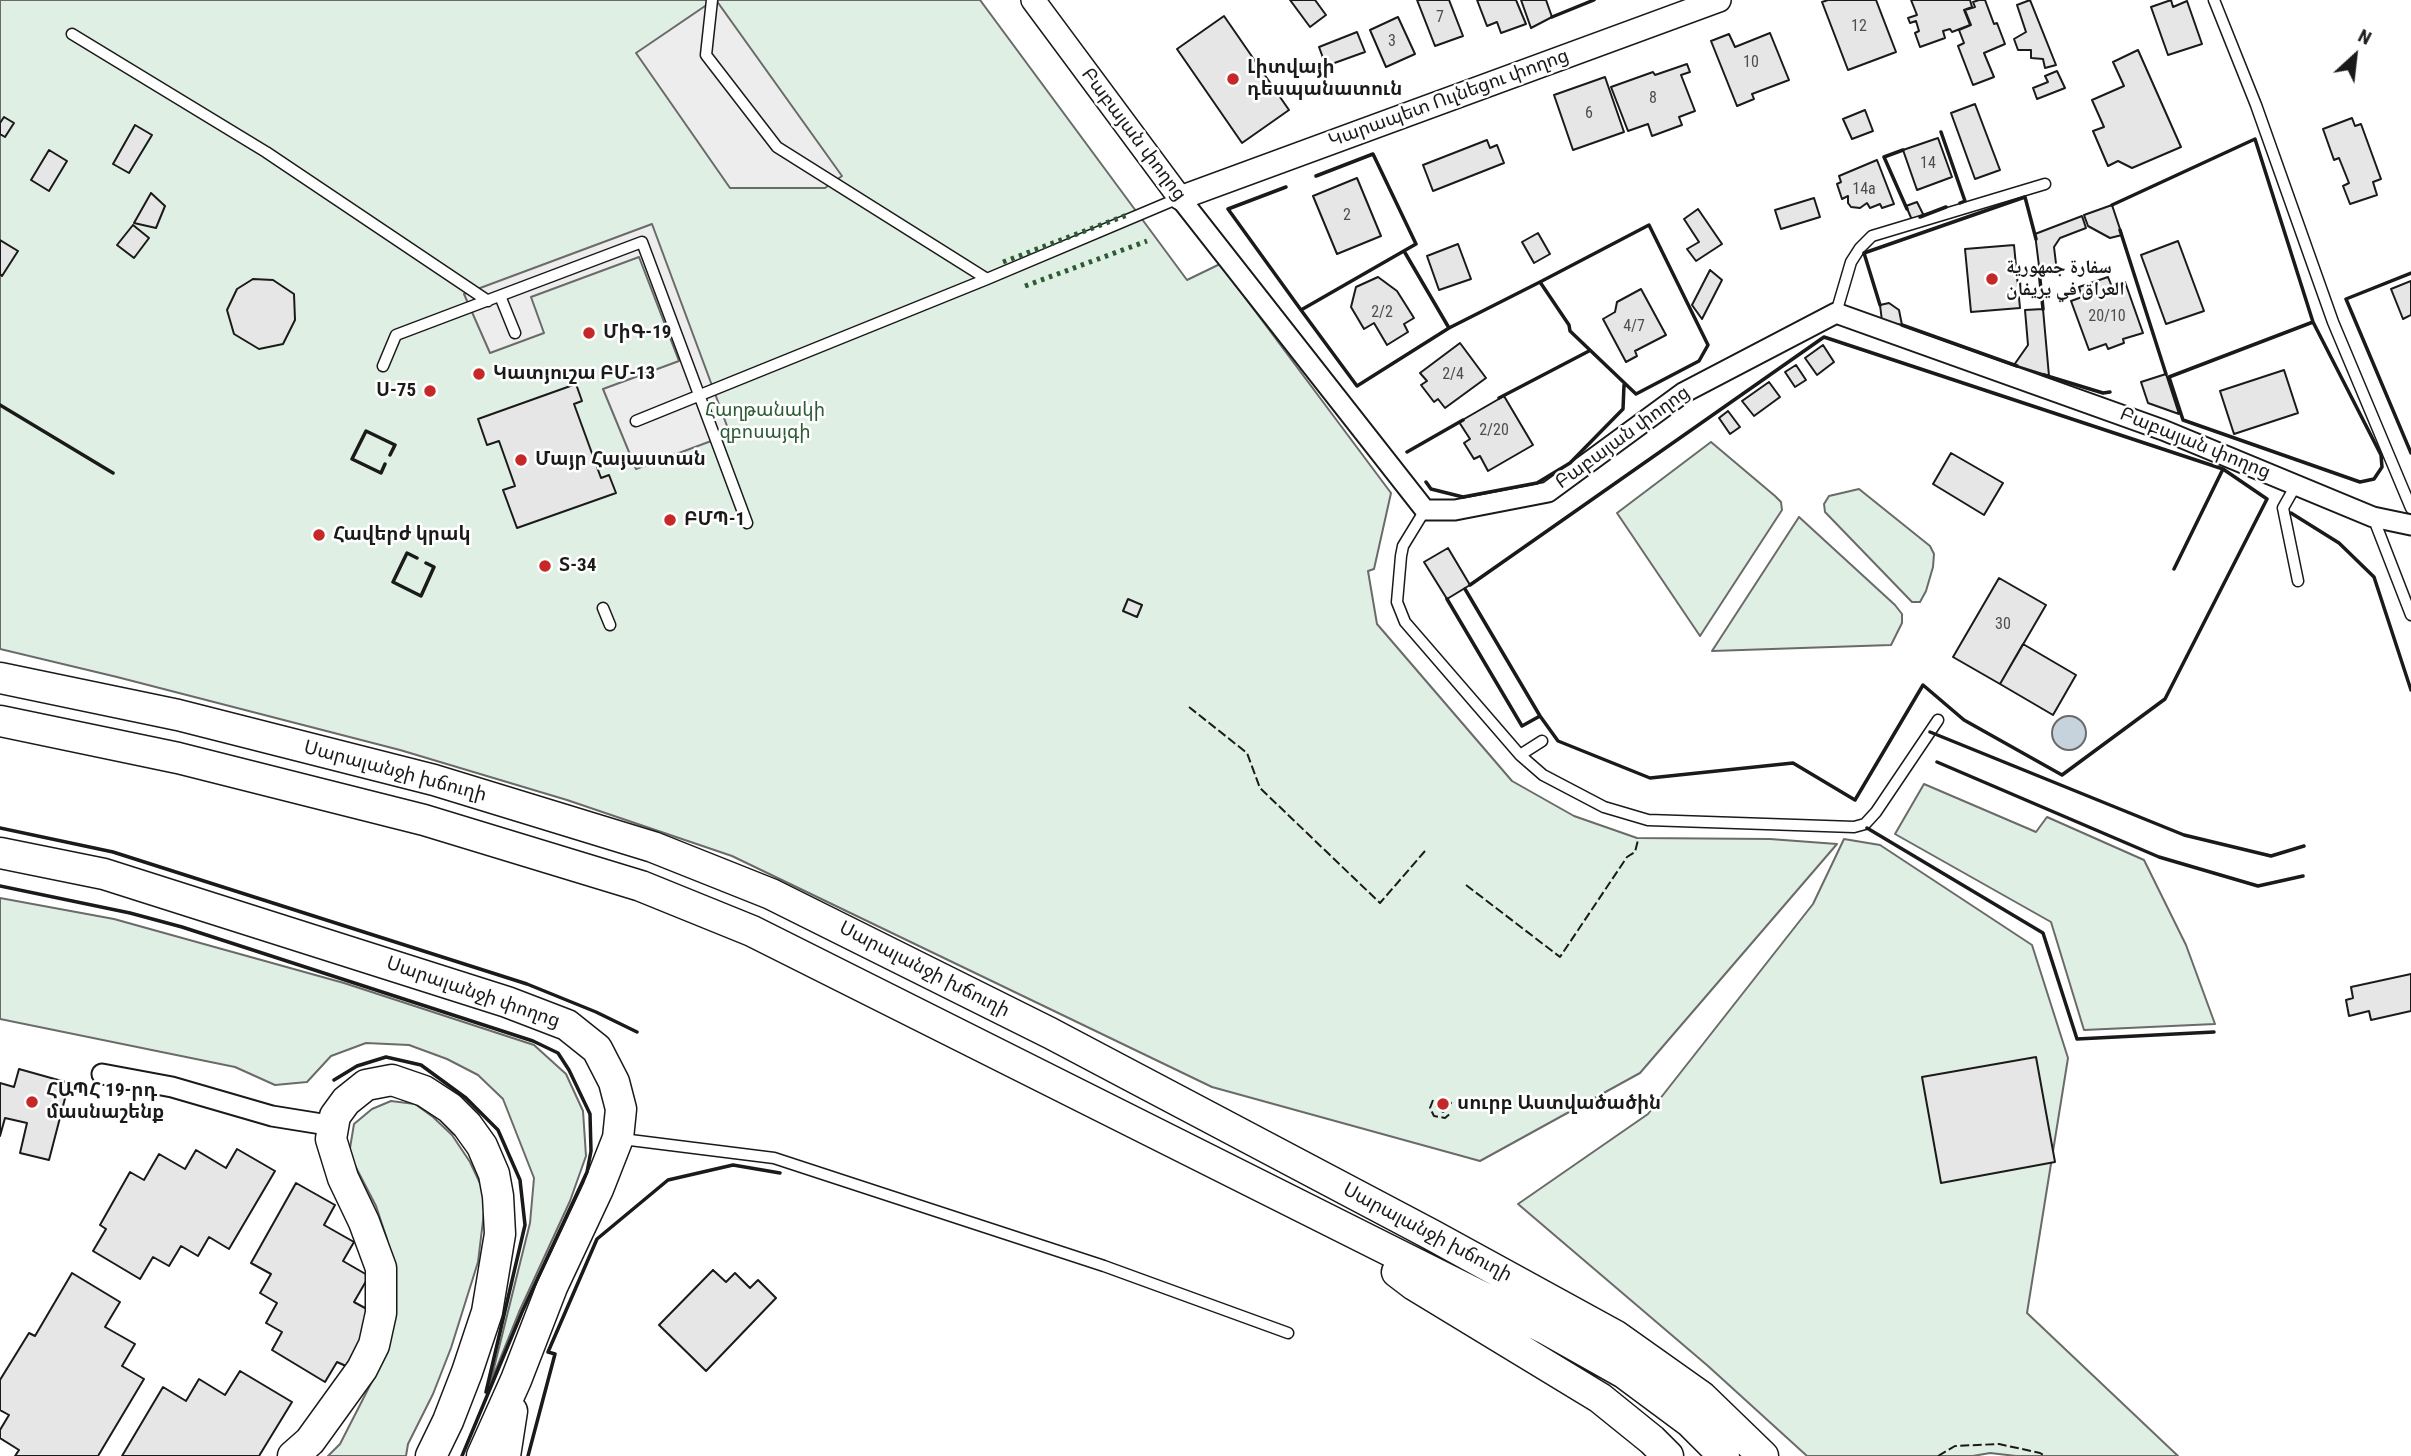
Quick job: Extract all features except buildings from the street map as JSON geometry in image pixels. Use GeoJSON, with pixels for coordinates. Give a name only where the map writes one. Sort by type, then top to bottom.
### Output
{"type":"FeatureCollection","features":[{"type":"Feature","properties":{"kind":"main road","name":"Սարալանջի խճուղի"},"geometry":{"type":"LineString","coordinates":[[0,678],[178,715],[434,780],[653,847],[771,894],[1050,1033],[1432,1235],[1616,1336],[1702,1396],[1763,1456]]}},
{"type":"Feature","properties":{"kind":"main road","name":"Սարալանջի խճուղի"},"geometry":{"type":"LineString","coordinates":[[0,721],[178,758],[424,820],[641,887],[752,931],[1544,1328],[1624,1373],[1690,1422],[1724,1456]]}},
{"type":"Feature","properties":{"kind":"main road","name":"Սարալանջի փողոց"},"geometry":{"type":"LineString","coordinates":[[0,853],[104,874],[494,998],[567,1025],[597,1049],[614,1082],[621,1109],[618,1138],[598,1189],[552,1287],[516,1380]]}},
{"type":"Feature","properties":{"kind":"main road"},"geometry":{"type":"LineString","coordinates":[[293,1456],[310,1441],[362,1369],[374,1345],[382,1312],[381,1268],[365,1222],[343,1178],[331,1139],[335,1116],[346,1101],[366,1085],[392,1080],[424,1091],[450,1108],[467,1125],[482,1146],[494,1174],[498,1196],[500,1234],[486,1312],[467,1372],[431,1456]]}},
{"type":"Feature","properties":{"kind":"main road"},"geometry":{"type":"LineString","coordinates":[[1339,1226],[1414,1285],[1600,1398],[1668,1456]]}},
{"type":"Feature","properties":{"kind":"main road"},"geometry":{"type":"LineString","coordinates":[[482,1456],[516,1380]]}},
{"type":"Feature","properties":{"kind":"main road"},"geometry":{"type":"LineString","coordinates":[[505,1456],[516,1380]]}},
{"type":"Feature","properties":{"kind":"street","name":"Բաբայան փողոց"},"geometry":{"type":"LineString","coordinates":[[1033,0],[1180,198],[1425,510],[1455,510],[1548,492],[1683,393],[1836,313],[2163,429],[2373,517],[2411,525]]}},
{"type":"Feature","properties":{"kind":"street","name":"Կարապետ Ուլնեցու փողոց"},"geometry":{"type":"LineString","coordinates":[[1180,198],[1719,0]]}},
{"type":"Feature","properties":{"kind":"street"},"geometry":{"type":"LineString","coordinates":[[102,1074],[172,1087],[272,1116],[334,1126]]}},
{"type":"Feature","properties":{"kind":"lane"},"geometry":{"type":"LineString","coordinates":[[712,0],[706,55],[777,147],[987,279]]}},
{"type":"Feature","properties":{"kind":"lane"},"geometry":{"type":"LineString","coordinates":[[2214,0],[2256,105],[2333,321],[2411,508]]}},
{"type":"Feature","properties":{"kind":"lane"},"geometry":{"type":"LineString","coordinates":[[72,34],[266,152],[488,301]]}},
{"type":"Feature","properties":{"kind":"lane"},"geometry":{"type":"LineString","coordinates":[[1836,313],[1851,262],[1872,236],[2045,184]]}},
{"type":"Feature","properties":{"kind":"lane"},"geometry":{"type":"LineString","coordinates":[[636,421],[1180,198]]}},
{"type":"Feature","properties":{"kind":"lane"},"geometry":{"type":"LineString","coordinates":[[383,366],[396,335],[642,242],[747,523]]}},
{"type":"Feature","properties":{"kind":"lane"},"geometry":{"type":"LineString","coordinates":[[500,296],[515,333]]}},
{"type":"Feature","properties":{"kind":"lane"},"geometry":{"type":"LineString","coordinates":[[2296,485],[2283,508],[2298,581]]}},
{"type":"Feature","properties":{"kind":"lane"},"geometry":{"type":"LineString","coordinates":[[1425,510],[1401,556],[1397,602],[1405,622],[1520,755],[1543,775],[1604,807],[1648,820],[1854,827],[1866,824],[1938,720]]}},
{"type":"Feature","properties":{"kind":"lane"},"geometry":{"type":"LineString","coordinates":[[2373,517],[2411,615]]}},
{"type":"Feature","properties":{"kind":"lane"},"geometry":{"type":"LineString","coordinates":[[603,608],[610,625]]}},
{"type":"Feature","properties":{"kind":"lane"},"geometry":{"type":"LineString","coordinates":[[1520,755],[1542,741]]}},
{"type":"Feature","properties":{"kind":"lane"},"geometry":{"type":"LineString","coordinates":[[618,1138],[774,1158],[1104,1266],[1288,1333]]}},
{"type":"Feature","properties":{"kind":"green space","name":"Հաղթանակի զբոսայգի"},"geometry":{"type":"Polygon","coordinates":[[[0,0],[980,0],[1187,280],[1220,264],[1391,493],[1374,569],[1368,571],[1377,624],[1512,781],[1574,816],[1637,838],[1770,839],[1837,844],[1640,1073],[1480,1161],[1212,1087],[732,856],[567,800],[400,750],[0,649],[0,0]]]}},
{"type":"Feature","properties":{"kind":"green space"},"geometry":{"type":"Polygon","coordinates":[[[1711,442],[1775,496],[1781,502],[1782,510],[1700,636],[1617,513],[1711,442]]]}},
{"type":"Feature","properties":{"kind":"green space"},"geometry":{"type":"Polygon","coordinates":[[[1859,489],[1930,546],[1934,554],[1933,567],[1920,602],[1912,602],[1825,512],[1824,504],[1829,496],[1859,489]]]}},
{"type":"Feature","properties":{"kind":"green space"},"geometry":{"type":"Polygon","coordinates":[[[1799,517],[1902,614],[1902,623],[1891,645],[1712,651],[1799,517]]]}},
{"type":"Feature","properties":{"kind":"green space"},"geometry":{"type":"Polygon","coordinates":[[[1924,784],[2036,832],[2047,817],[2144,860],[2186,945],[2215,1024],[2084,1030],[2051,922],[1895,834],[1924,784]]]}},
{"type":"Feature","properties":{"kind":"green space"},"geometry":{"type":"Polygon","coordinates":[[[1844,839],[1880,845],[2032,945],[2068,1058],[2027,1313],[2178,1456],[2016,1456],[1990,1453],[1973,1456],[1807,1456],[1708,1366],[1518,1204],[1648,1114],[1813,904],[1844,839]]]}},
{"type":"Feature","properties":{"kind":"green space"},"geometry":{"type":"Polygon","coordinates":[[[0,898],[114,919],[344,983],[534,1045],[566,1074],[583,1111],[586,1156],[570,1201],[519,1312],[490,1384],[530,1223],[534,1178],[503,1099],[478,1075],[447,1059],[409,1045],[366,1043],[331,1056],[307,1082],[275,1085],[235,1067],[0,1019],[0,898]]]}},
{"type":"Feature","properties":{"kind":"green space"},"geometry":{"type":"Polygon","coordinates":[[[391,1101],[415,1104],[433,1117],[452,1135],[470,1162],[486,1196],[478,1262],[451,1348],[433,1394],[408,1444],[406,1456],[328,1456],[340,1444],[384,1358],[394,1279],[387,1239],[376,1206],[349,1154],[354,1124],[372,1109],[391,1101]]]}},
{"type":"Feature","properties":{"kind":"shaded area"},"geometry":{"type":"Polygon","coordinates":[[[714,0],[842,176],[825,188],[730,188],[636,53],[714,0]]]}},
{"type":"Feature","properties":{"kind":"shaded area"},"geometry":{"type":"Polygon","coordinates":[[[652,224],[730,434],[636,469],[603,389],[679,361],[639,257],[531,297],[544,333],[490,353],[464,294],[652,224]]]}},
{"type":"Feature","properties":{"kind":"shaded area"},"geometry":{"type":"Polygon","coordinates":[[[2069,716],[2081,721],[2086,733],[2081,745],[2069,750],[2057,745],[2052,733],[2057,721],[2069,716]]]}},
{"type":"Feature","properties":{"kind":"hedge"},"geometry":{"type":"LineString","coordinates":[[1003,262],[1127,215]]}},
{"type":"Feature","properties":{"kind":"hedge"},"geometry":{"type":"LineString","coordinates":[[1025,286],[1147,241]]}},
{"type":"Feature","properties":{"kind":"fence"},"geometry":{"type":"LineString","coordinates":[[1189,707],[1247,753],[1260,788],[1380,903],[1425,851]]}},
{"type":"Feature","properties":{"kind":"fence"},"geometry":{"type":"LineString","coordinates":[[1466,885],[1560,957],[1627,857],[1635,852],[1638,840]]}},
{"type":"Feature","properties":{"kind":"fence"},"geometry":{"type":"LineString","coordinates":[[1433,1100],[1430,1108],[1434,1116],[1445,1118],[1451,1113]]}},
{"type":"Feature","properties":{"kind":"fence"},"geometry":{"type":"LineString","coordinates":[[1938,1456],[1955,1446],[1999,1444],[2045,1456]]}},
{"type":"Feature","properties":{"kind":"wall"},"geometry":{"type":"LineString","coordinates":[[1552,17],[1594,0]]}},
{"type":"Feature","properties":{"kind":"wall"},"geometry":{"type":"LineString","coordinates":[[1941,132],[1965,201],[1960,203]]}},
{"type":"Feature","properties":{"kind":"wall"},"geometry":{"type":"LineString","coordinates":[[2112,205],[2255,139],[2313,322]]}},
{"type":"Feature","properties":{"kind":"wall"},"geometry":{"type":"LineString","coordinates":[[1903,150],[1884,157],[1907,209]]}},
{"type":"Feature","properties":{"kind":"wall"},"geometry":{"type":"LineString","coordinates":[[1286,187],[1228,209],[1301,310],[1416,244],[1373,154],[1316,176]]}},
{"type":"Feature","properties":{"kind":"wall"},"geometry":{"type":"LineString","coordinates":[[1880,305],[1864,253],[2025,197],[2036,239]]}},
{"type":"Feature","properties":{"kind":"wall"},"geometry":{"type":"LineString","coordinates":[[1920,217],[1946,207]]}},
{"type":"Feature","properties":{"kind":"wall"},"geometry":{"type":"LineString","coordinates":[[1449,328],[1649,225],[1708,345],[1699,361],[1636,394],[1570,331],[1569,325],[1540,282]]}},
{"type":"Feature","properties":{"kind":"wall"},"geometry":{"type":"LineString","coordinates":[[2120,230],[2166,374]]}},
{"type":"Feature","properties":{"kind":"wall"},"geometry":{"type":"LineString","coordinates":[[1301,310],[1357,386],[1449,328],[1404,251]]}},
{"type":"Feature","properties":{"kind":"wall"},"geometry":{"type":"LineString","coordinates":[[2039,270],[2043,309]]}},
{"type":"Feature","properties":{"kind":"wall"},"geometry":{"type":"LineString","coordinates":[[2411,273],[2346,299],[2411,453]]}},
{"type":"Feature","properties":{"kind":"wall"},"geometry":{"type":"LineString","coordinates":[[2313,322],[2381,455],[2382,467],[2374,479],[2360,482],[2183,420],[2169,377],[2313,322]]}},
{"type":"Feature","properties":{"kind":"wall"},"geometry":{"type":"LineString","coordinates":[[1902,325],[2017,366]]}},
{"type":"Feature","properties":{"kind":"wall"},"geometry":{"type":"LineString","coordinates":[[1470,585],[1824,337],[2223,469],[2174,569]]}},
{"type":"Feature","properties":{"kind":"wall"},"geometry":{"type":"LineString","coordinates":[[1499,398],[1589,351]]}},
{"type":"Feature","properties":{"kind":"wall"},"geometry":{"type":"LineString","coordinates":[[2044,375],[2103,393],[2110,392]]}},
{"type":"Feature","properties":{"kind":"wall"},"geometry":{"type":"LineString","coordinates":[[1426,482],[1431,489],[1463,497],[1537,483],[1570,463],[1623,409],[1624,385]]}},
{"type":"Feature","properties":{"kind":"wall"},"geometry":{"type":"LineString","coordinates":[[0,405],[113,473]]}},
{"type":"Feature","properties":{"kind":"wall"},"geometry":{"type":"LineString","coordinates":[[1407,452],[1463,420]]}},
{"type":"Feature","properties":{"kind":"wall"},"geometry":{"type":"LineString","coordinates":[[385,464],[381,473],[352,459],[366,431],[395,445],[390,455]]}},
{"type":"Feature","properties":{"kind":"wall"},"geometry":{"type":"LineString","coordinates":[[1540,716],[1558,741],[1650,778],[1793,763],[1855,800],[1923,685],[1964,720],[2062,775],[2165,699],[2267,499],[2223,469]]}},
{"type":"Feature","properties":{"kind":"wall"},"geometry":{"type":"LineString","coordinates":[[2291,513],[2339,543],[2374,577],[2411,690]]}},
{"type":"Feature","properties":{"kind":"wall"},"geometry":{"type":"LineString","coordinates":[[417,558],[407,553],[393,582],[421,596],[434,567],[426,563]]}},
{"type":"Feature","properties":{"kind":"wall"},"geometry":{"type":"LineString","coordinates":[[1447,599],[1522,726],[1540,716],[1465,589]]}},
{"type":"Feature","properties":{"kind":"wall"},"geometry":{"type":"LineString","coordinates":[[1930,732],[2184,835],[2271,856],[2304,846]]}},
{"type":"Feature","properties":{"kind":"wall"},"geometry":{"type":"LineString","coordinates":[[1937,762],[2159,857],[2258,886],[2303,876]]}},
{"type":"Feature","properties":{"kind":"wall"},"geometry":{"type":"LineString","coordinates":[[0,828],[113,852],[527,984],[637,1032]]}},
{"type":"Feature","properties":{"kind":"wall"},"geometry":{"type":"LineString","coordinates":[[1867,828],[2043,933],[2077,1039],[2214,1032]]}},
{"type":"Feature","properties":{"kind":"wall"},"geometry":{"type":"LineString","coordinates":[[0,886],[130,913],[182,927],[533,1041],[558,1053],[590,1114],[591,1151],[587,1172],[522,1312],[462,1456]]}},
{"type":"Feature","properties":{"kind":"wall"},"geometry":{"type":"LineString","coordinates":[[334,1080],[357,1066],[386,1057],[421,1065],[466,1098],[498,1130],[520,1180],[525,1225],[486,1392]]}},
{"type":"Feature","properties":{"kind":"wall"},"geometry":{"type":"LineString","coordinates":[[528,1456],[555,1354],[548,1352],[597,1239],[668,1180],[733,1165],[780,1173]]}},
{"type":"Feature","properties":{"kind":"place","name":"Լիտվայի դեսպանատուն"},"geometry":{"type":"Point","coordinates":[1233,79]}},
{"type":"Feature","properties":{"kind":"place","name":"سفارة جمهورية العراق في يريفان"},"geometry":{"type":"Point","coordinates":[1992,279]}},
{"type":"Feature","properties":{"kind":"place","name":"ՄիԳ-19"},"geometry":{"type":"Point","coordinates":[589,333]}},
{"type":"Feature","properties":{"kind":"place","name":"Կատյուշա ԲՄ-13"},"geometry":{"type":"Point","coordinates":[479,374]}},
{"type":"Feature","properties":{"kind":"place","name":"Ս-75"},"geometry":{"type":"Point","coordinates":[430,391]}},
{"type":"Feature","properties":{"kind":"place","name":"Մայր Հայաստան"},"geometry":{"type":"Point","coordinates":[521,460]}},
{"type":"Feature","properties":{"kind":"place","name":"ԲՄՊ-1"},"geometry":{"type":"Point","coordinates":[670,520]}},
{"type":"Feature","properties":{"kind":"place","name":"Հավերժ կրակ"},"geometry":{"type":"Point","coordinates":[319,535]}},
{"type":"Feature","properties":{"kind":"place","name":"Տ-34"},"geometry":{"type":"Point","coordinates":[545,566]}},
{"type":"Feature","properties":{"kind":"place","name":"ՀԱՊՀ 19-րդ մասնաշենք"},"geometry":{"type":"Point","coordinates":[32,1102]}},
{"type":"Feature","properties":{"kind":"place","name":"սուրբ Աստվածածին"},"geometry":{"type":"Point","coordinates":[1443,1104]}}]}
